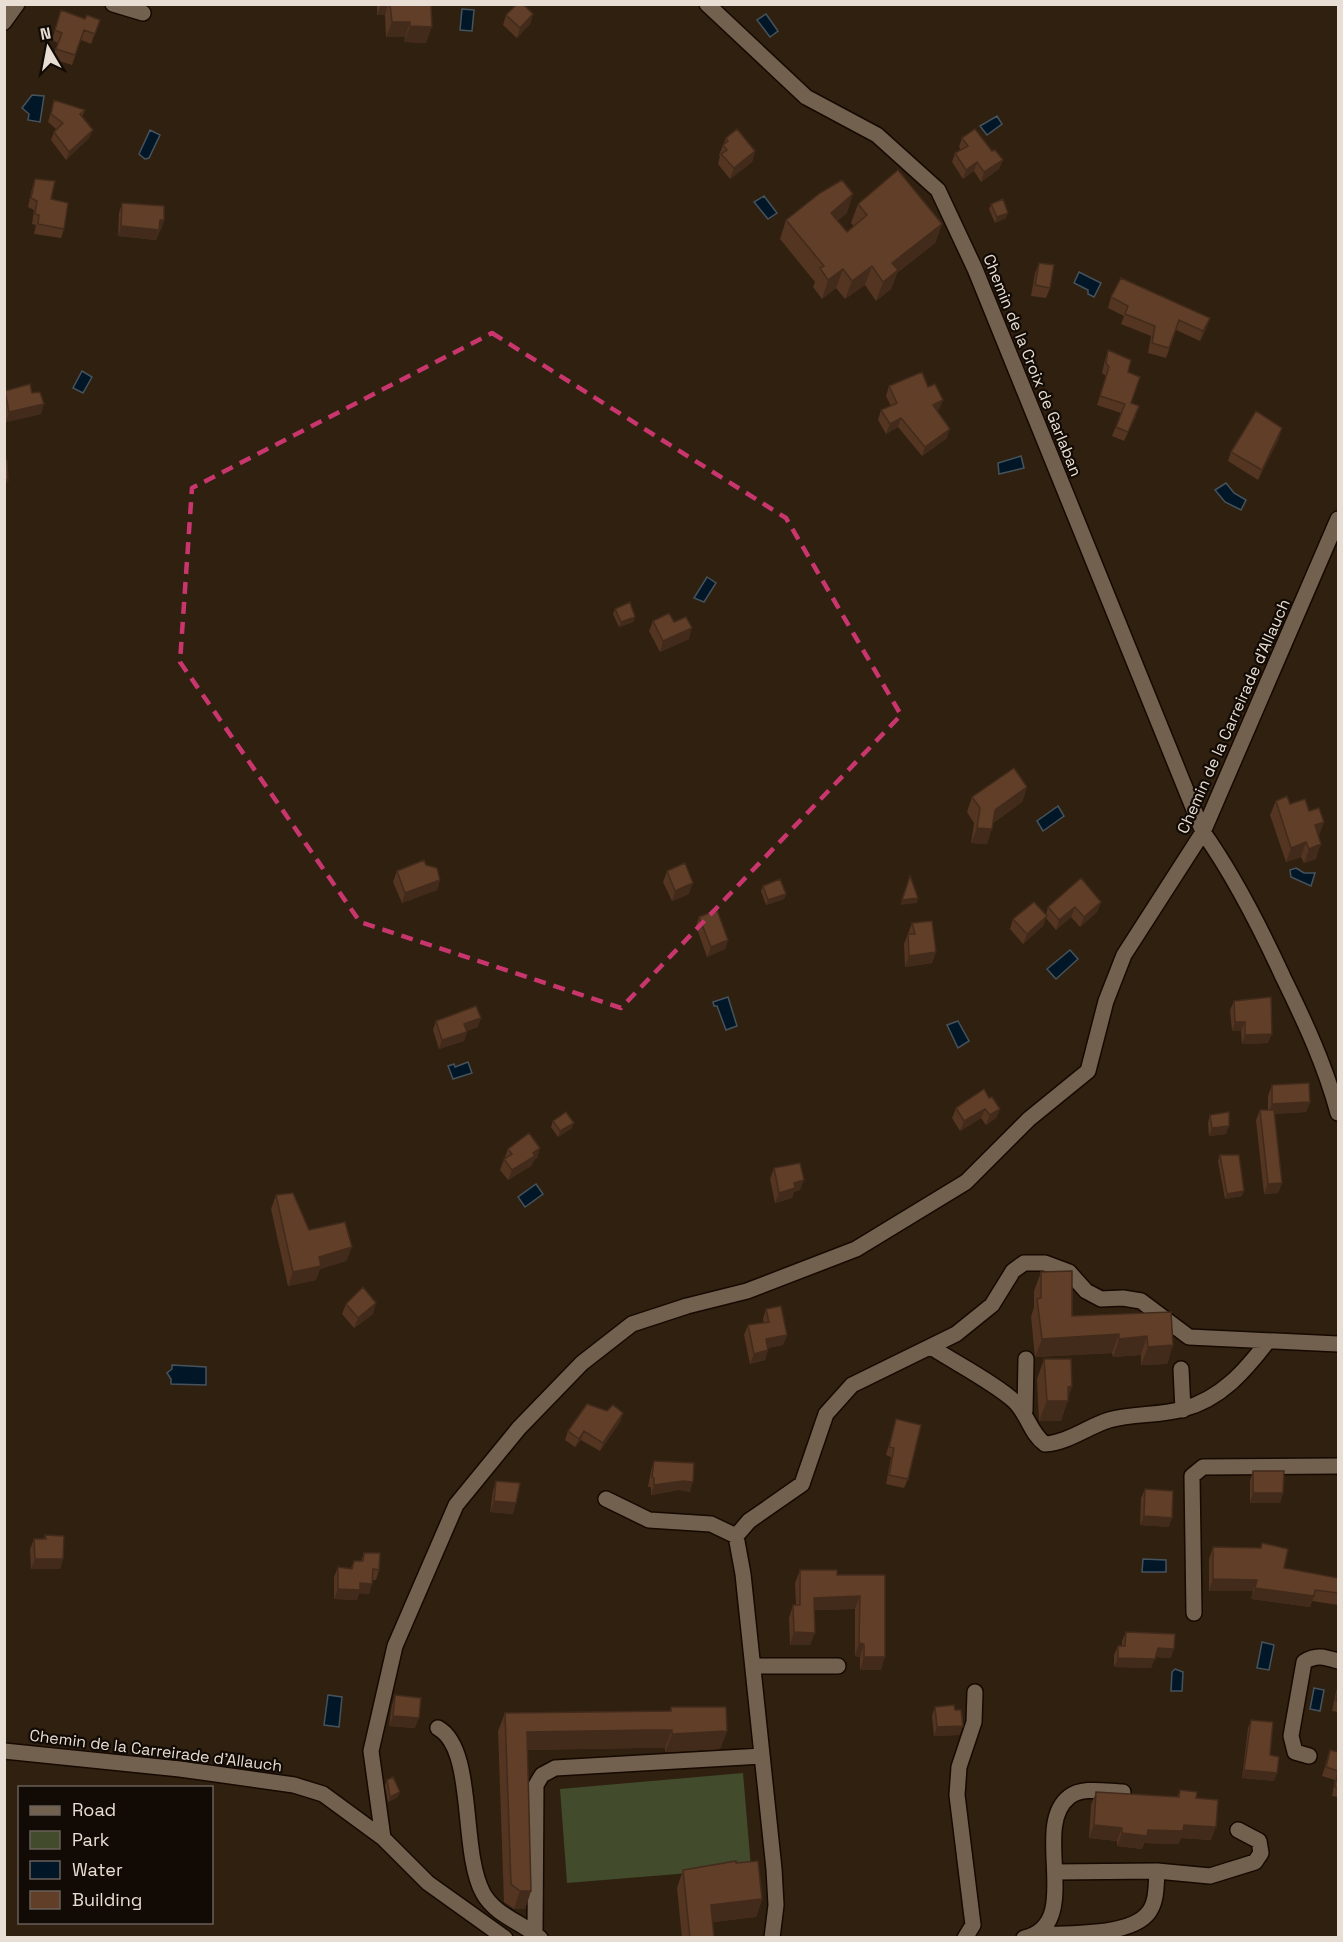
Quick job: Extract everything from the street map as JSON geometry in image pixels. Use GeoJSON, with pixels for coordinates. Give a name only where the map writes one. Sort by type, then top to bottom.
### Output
{"type":"FeatureCollection","features":[{"type":"Feature","properties":{"kind":"street"},"geometry":{"type":"LineString","coordinates":[[4,22],[17,4]]}},
{"type":"Feature","properties":{"kind":"street"},"geometry":{"type":"LineString","coordinates":[[113,4],[143,13]]}},
{"type":"Feature","properties":{"kind":"street","name":"Chemin de la Croix de Garlaban"},"geometry":{"type":"LineString","coordinates":[[707,4],[806,97],[877,135],[938,190],[975,268],[1203,832],[1221,857],[1260,928],[1319,1051],[1338,1113]]}},
{"type":"Feature","properties":{"kind":"street","name":"Chemin de la Carreirade d'Allauch"},"geometry":{"type":"LineString","coordinates":[[383,1838],[371,1751],[395,1646],[456,1504],[519,1428],[582,1363],[632,1324],[687,1306],[747,1291],[856,1249],[966,1182],[1029,1119],[1089,1071],[1106,1001],[1124,955],[1203,832],[1338,519]]}},
{"type":"Feature","properties":{"kind":"street"},"geometry":{"type":"LineString","coordinates":[[772,1938],[776,1905],[774,1869],[753,1666],[736,1536],[749,1521],[802,1484],[826,1414],[852,1385],[956,1334],[992,1305],[1013,1271],[1024,1263],[1045,1263],[1069,1272],[1086,1291],[1101,1299],[1123,1298],[1141,1301],[1189,1337],[1338,1344]]}},
{"type":"Feature","properties":{"kind":"street"},"geometry":{"type":"LineString","coordinates":[[1026,1359],[1025,1411],[1035,1436],[1045,1444],[1057,1443],[1101,1423],[1124,1416],[1183,1410],[1214,1397],[1244,1373],[1268,1341]]}},
{"type":"Feature","properties":{"kind":"street"},"geometry":{"type":"LineString","coordinates":[[931,1347],[1012,1398],[1025,1411]]}},
{"type":"Feature","properties":{"kind":"street"},"geometry":{"type":"LineString","coordinates":[[1181,1369],[1183,1410]]}},
{"type":"Feature","properties":{"kind":"street"},"geometry":{"type":"LineString","coordinates":[[1194,1613],[1192,1476],[1203,1467],[1338,1466]]}},
{"type":"Feature","properties":{"kind":"street"},"geometry":{"type":"LineString","coordinates":[[606,1499],[649,1520],[711,1524],[736,1536]]}},
{"type":"Feature","properties":{"kind":"street"},"geometry":{"type":"LineString","coordinates":[[1309,1756],[1295,1752],[1291,1736],[1304,1662],[1311,1657],[1321,1656],[1338,1660]]}},
{"type":"Feature","properties":{"kind":"street"},"geometry":{"type":"LineString","coordinates":[[753,1666],[838,1666]]}},
{"type":"Feature","properties":{"kind":"street"},"geometry":{"type":"LineString","coordinates":[[965,1938],[973,1925],[957,1795],[959,1767],[974,1722],[975,1692]]}},
{"type":"Feature","properties":{"kind":"street"},"geometry":{"type":"LineString","coordinates":[[438,1728],[444,1731],[456,1750],[466,1792],[469,1849],[474,1872],[484,1895],[497,1910],[538,1935]]}},
{"type":"Feature","properties":{"kind":"street","name":"Chemin de la Carreirade d'Allauch"},"geometry":{"type":"LineString","coordinates":[[4,1751],[180,1769],[294,1785],[323,1794],[383,1838]]}},
{"type":"Feature","properties":{"kind":"street"},"geometry":{"type":"LineString","coordinates":[[538,1935],[536,1785],[542,1775],[555,1768],[762,1756]]}},
{"type":"Feature","properties":{"kind":"street"},"geometry":{"type":"LineString","coordinates":[[1030,1936],[1047,1924],[1055,1900],[1055,1816],[1070,1796],[1087,1791],[1123,1792]]}},
{"type":"Feature","properties":{"kind":"street"},"geometry":{"type":"LineString","coordinates":[[1055,1872],[1156,1871],[1210,1876],[1255,1862],[1261,1853],[1259,1841],[1238,1830]]}},
{"type":"Feature","properties":{"kind":"street"},"geometry":{"type":"LineString","coordinates":[[383,1838],[428,1883],[505,1938]]}},
{"type":"Feature","properties":{"kind":"street"},"geometry":{"type":"LineString","coordinates":[[1030,1936],[1124,1929],[1139,1923],[1155,1901],[1156,1871]]}},
{"type":"Feature","properties":{"kind":"highlighted area"},"geometry":{"type":"Polygon","coordinates":[[[492,333],[786,518],[901,715],[621,1008],[360,922],[180,662],[192,488],[492,333]]]}},
{"type":"Feature","properties":{"kind":"green space"},"geometry":{"type":"Polygon","coordinates":[[[743,1773],[751,1868],[567,1883],[560,1789],[743,1773]]]}},
{"type":"Feature","properties":{"kind":"water"},"geometry":{"type":"Polygon","coordinates":[[[462,9],[474,10],[472,31],[460,30],[462,9]]]}},
{"type":"Feature","properties":{"kind":"water"},"geometry":{"type":"Polygon","coordinates":[[[766,14],[778,31],[770,37],[757,20],[766,14]]]}},
{"type":"Feature","properties":{"kind":"water"},"geometry":{"type":"Polygon","coordinates":[[[32,95],[44,96],[40,122],[28,120],[29,114],[22,108],[32,95]]]}},
{"type":"Feature","properties":{"kind":"water"},"geometry":{"type":"Polygon","coordinates":[[[997,116],[1002,124],[987,135],[980,126],[997,116]]]}},
{"type":"Feature","properties":{"kind":"water"},"geometry":{"type":"Polygon","coordinates":[[[150,130],[160,135],[149,158],[145,159],[139,154],[150,130]]]}},
{"type":"Feature","properties":{"kind":"water"},"geometry":{"type":"Polygon","coordinates":[[[764,196],[777,213],[768,219],[754,202],[764,196]]]}},
{"type":"Feature","properties":{"kind":"water"},"geometry":{"type":"Polygon","coordinates":[[[1079,272],[1101,283],[1094,297],[1088,294],[1088,290],[1074,283],[1079,272]]]}},
{"type":"Feature","properties":{"kind":"water"},"geometry":{"type":"Polygon","coordinates":[[[82,371],[92,377],[83,393],[73,388],[82,371]]]}},
{"type":"Feature","properties":{"kind":"water"},"geometry":{"type":"Polygon","coordinates":[[[1021,456],[1024,468],[999,474],[998,463],[1021,456]]]}},
{"type":"Feature","properties":{"kind":"water"},"geometry":{"type":"Polygon","coordinates":[[[1226,483],[1234,493],[1246,500],[1241,510],[1225,502],[1215,490],[1226,483]]]}},
{"type":"Feature","properties":{"kind":"water"},"geometry":{"type":"Polygon","coordinates":[[[707,577],[716,583],[704,602],[694,598],[707,577]]]}},
{"type":"Feature","properties":{"kind":"water"},"geometry":{"type":"Polygon","coordinates":[[[1058,806],[1064,816],[1043,831],[1037,821],[1058,806]]]}},
{"type":"Feature","properties":{"kind":"water"},"geometry":{"type":"Polygon","coordinates":[[[1296,868],[1304,873],[1315,873],[1311,886],[1291,877],[1290,870],[1296,868]]]}},
{"type":"Feature","properties":{"kind":"water"},"geometry":{"type":"Polygon","coordinates":[[[1070,950],[1078,959],[1056,979],[1047,969],[1070,950]]]}},
{"type":"Feature","properties":{"kind":"water"},"geometry":{"type":"Polygon","coordinates":[[[728,997],[737,1026],[726,1030],[717,1006],[714,1006],[713,1002],[728,997]]]}},
{"type":"Feature","properties":{"kind":"water"},"geometry":{"type":"Polygon","coordinates":[[[958,1021],[969,1041],[958,1048],[947,1025],[958,1021]]]}},
{"type":"Feature","properties":{"kind":"water"},"geometry":{"type":"Polygon","coordinates":[[[468,1062],[472,1073],[453,1079],[448,1066],[454,1064],[455,1067],[468,1062]]]}},
{"type":"Feature","properties":{"kind":"water"},"geometry":{"type":"Polygon","coordinates":[[[536,1184],[543,1194],[525,1207],[518,1197],[536,1184]]]}},
{"type":"Feature","properties":{"kind":"water"},"geometry":{"type":"Polygon","coordinates":[[[172,1365],[206,1367],[206,1385],[171,1384],[167,1373],[172,1369],[172,1365]]]}},
{"type":"Feature","properties":{"kind":"water"},"geometry":{"type":"Polygon","coordinates":[[[1143,1559],[1166,1560],[1166,1572],[1142,1572],[1143,1559]]]}},
{"type":"Feature","properties":{"kind":"water"},"geometry":{"type":"Polygon","coordinates":[[[1262,1642],[1274,1645],[1269,1670],[1257,1668],[1262,1642]]]}},
{"type":"Feature","properties":{"kind":"water"},"geometry":{"type":"Polygon","coordinates":[[[1175,1669],[1183,1672],[1182,1691],[1171,1691],[1172,1672],[1175,1669]]]}},
{"type":"Feature","properties":{"kind":"water"},"geometry":{"type":"Polygon","coordinates":[[[1314,1688],[1324,1690],[1320,1711],[1310,1709],[1314,1688]]]}},
{"type":"Feature","properties":{"kind":"water"},"geometry":{"type":"Polygon","coordinates":[[[328,1695],[342,1697],[339,1727],[324,1725],[328,1695]]]}},
{"type":"Feature","properties":{"kind":"building"},"geometry":{"type":"Polygon","coordinates":[[[390,4],[431,4],[432,27],[410,26],[410,22],[392,22],[390,4]]]}},
{"type":"Feature","properties":{"kind":"building"},"geometry":{"type":"Polygon","coordinates":[[[517,4],[523,4],[533,14],[520,28],[506,15],[517,4]]]}},
{"type":"Feature","properties":{"kind":"building"},"geometry":{"type":"Polygon","coordinates":[[[61,10],[85,19],[87,15],[100,20],[95,34],[84,30],[75,55],[56,49],[62,33],[55,30],[61,10]]]}},
{"type":"Feature","properties":{"kind":"building"},"geometry":{"type":"Polygon","coordinates":[[[54,100],[85,110],[80,114],[93,130],[69,152],[54,132],[63,123],[51,114],[54,100]]]}},
{"type":"Feature","properties":{"kind":"building"},"geometry":{"type":"Polygon","coordinates":[[[737,129],[755,151],[734,168],[721,154],[727,150],[723,145],[728,141],[726,138],[737,129]]]}},
{"type":"Feature","properties":{"kind":"building"},"geometry":{"type":"Polygon","coordinates":[[[975,129],[992,151],[995,150],[1003,160],[984,172],[977,162],[966,170],[955,153],[968,146],[962,138],[975,129]]]}},
{"type":"Feature","properties":{"kind":"building"},"geometry":{"type":"Polygon","coordinates":[[[898,170],[942,224],[892,263],[898,270],[883,282],[872,266],[852,281],[843,269],[828,280],[820,268],[824,266],[786,220],[820,193],[842,180],[853,194],[831,213],[847,232],[867,215],[858,204],[898,170]]]}},
{"type":"Feature","properties":{"kind":"building"},"geometry":{"type":"Polygon","coordinates":[[[35,179],[55,181],[51,199],[68,203],[64,229],[38,224],[39,215],[35,214],[37,201],[31,198],[35,179]]]}},
{"type":"Feature","properties":{"kind":"building"},"geometry":{"type":"Polygon","coordinates":[[[1003,199],[1008,213],[997,217],[991,204],[1003,199]]]}},
{"type":"Feature","properties":{"kind":"building"},"geometry":{"type":"Polygon","coordinates":[[[122,203],[164,206],[164,220],[160,220],[159,230],[121,226],[122,203]]]}},
{"type":"Feature","properties":{"kind":"building"},"geometry":{"type":"Polygon","coordinates":[[[1039,263],[1054,265],[1050,288],[1035,285],[1039,263]]]}},
{"type":"Feature","properties":{"kind":"building"},"geometry":{"type":"Polygon","coordinates":[[[1121,278],[1210,318],[1203,331],[1179,320],[1169,348],[1152,343],[1155,326],[1125,314],[1128,306],[1111,297],[1121,278]]]}},
{"type":"Feature","properties":{"kind":"building"},"geometry":{"type":"Polygon","coordinates":[[[1108,350],[1131,360],[1128,372],[1140,377],[1131,403],[1139,406],[1128,432],[1116,427],[1125,404],[1100,396],[1109,367],[1106,363],[1108,350]]]}},
{"type":"Feature","properties":{"kind":"building"},"geometry":{"type":"Polygon","coordinates":[[[922,372],[928,387],[935,384],[943,400],[933,405],[950,429],[925,447],[901,418],[890,424],[881,410],[897,403],[889,386],[922,372]]]}},
{"type":"Feature","properties":{"kind":"building"},"geometry":{"type":"Polygon","coordinates":[[[30,384],[32,393],[40,392],[44,404],[9,412],[5,391],[30,384]]]}},
{"type":"Feature","properties":{"kind":"building"},"geometry":{"type":"Polygon","coordinates":[[[1256,411],[1282,428],[1262,470],[1231,452],[1256,411]]]}},
{"type":"Feature","properties":{"kind":"building"},"geometry":{"type":"Polygon","coordinates":[[[4,460],[7,460],[8,480],[4,479],[4,460]]]}},
{"type":"Feature","properties":{"kind":"building"},"geometry":{"type":"Polygon","coordinates":[[[630,602],[635,617],[621,622],[615,609],[630,602]]]}},
{"type":"Feature","properties":{"kind":"building"},"geometry":{"type":"Polygon","coordinates":[[[669,613],[674,622],[686,617],[692,628],[663,641],[653,621],[669,613]]]}},
{"type":"Feature","properties":{"kind":"building"},"geometry":{"type":"Polygon","coordinates":[[[1014,768],[1027,787],[995,810],[992,829],[977,828],[980,808],[972,797],[1014,768]]]}},
{"type":"Feature","properties":{"kind":"building"},"geometry":{"type":"Polygon","coordinates":[[[1287,796],[1290,804],[1305,799],[1309,811],[1319,808],[1324,822],[1315,825],[1321,844],[1309,849],[1306,842],[1291,848],[1276,801],[1287,796]]]}},
{"type":"Feature","properties":{"kind":"building"},"geometry":{"type":"Polygon","coordinates":[[[424,860],[426,865],[437,868],[440,880],[405,893],[397,871],[424,860]]]}},
{"type":"Feature","properties":{"kind":"building"},"geometry":{"type":"Polygon","coordinates":[[[685,863],[693,883],[675,891],[667,871],[685,863]]]}},
{"type":"Feature","properties":{"kind":"building"},"geometry":{"type":"Polygon","coordinates":[[[910,876],[918,898],[902,900],[910,876]]]}},
{"type":"Feature","properties":{"kind":"building"},"geometry":{"type":"Polygon","coordinates":[[[1081,878],[1101,902],[1084,917],[1075,907],[1059,920],[1048,907],[1081,878]]]}},
{"type":"Feature","properties":{"kind":"building"},"geometry":{"type":"Polygon","coordinates":[[[780,879],[786,894],[768,900],[763,886],[780,879]]]}},
{"type":"Feature","properties":{"kind":"building"},"geometry":{"type":"Polygon","coordinates":[[[1034,902],[1047,916],[1027,934],[1013,919],[1034,902]]]}},
{"type":"Feature","properties":{"kind":"building"},"geometry":{"type":"Polygon","coordinates":[[[717,910],[728,940],[711,947],[699,917],[717,910]]]}},
{"type":"Feature","properties":{"kind":"building"},"geometry":{"type":"Polygon","coordinates":[[[932,921],[936,952],[909,956],[908,934],[915,934],[912,923],[932,921]]]}},
{"type":"Feature","properties":{"kind":"building"},"geometry":{"type":"Polygon","coordinates":[[[1271,997],[1272,1034],[1245,1035],[1245,1022],[1235,1022],[1234,1001],[1271,997]]]}},
{"type":"Feature","properties":{"kind":"building"},"geometry":{"type":"Polygon","coordinates":[[[476,1006],[481,1018],[464,1024],[467,1032],[442,1040],[436,1021],[476,1006]]]}},
{"type":"Feature","properties":{"kind":"building"},"geometry":{"type":"Polygon","coordinates":[[[1309,1083],[1310,1102],[1272,1104],[1272,1085],[1309,1083]]]}},
{"type":"Feature","properties":{"kind":"building"},"geometry":{"type":"Polygon","coordinates":[[[984,1089],[1000,1109],[990,1115],[985,1109],[964,1121],[956,1108],[984,1089]]]}},
{"type":"Feature","properties":{"kind":"building"},"geometry":{"type":"Polygon","coordinates":[[[1260,1110],[1274,1110],[1282,1183],[1268,1184],[1260,1110]]]}},
{"type":"Feature","properties":{"kind":"building"},"geometry":{"type":"Polygon","coordinates":[[[566,1112],[574,1123],[560,1131],[553,1121],[566,1112]]]}},
{"type":"Feature","properties":{"kind":"building"},"geometry":{"type":"Polygon","coordinates":[[[1229,1112],[1229,1126],[1212,1128],[1210,1115],[1229,1112]]]}},
{"type":"Feature","properties":{"kind":"building"},"geometry":{"type":"Polygon","coordinates":[[[529,1133],[540,1148],[533,1153],[535,1156],[512,1170],[504,1159],[512,1154],[508,1149],[529,1133]]]}},
{"type":"Feature","properties":{"kind":"building"},"geometry":{"type":"Polygon","coordinates":[[[1220,1155],[1239,1155],[1244,1191],[1227,1194],[1220,1155]]]}},
{"type":"Feature","properties":{"kind":"building"},"geometry":{"type":"Polygon","coordinates":[[[800,1163],[804,1180],[794,1183],[795,1188],[779,1193],[774,1168],[800,1163]]]}},
{"type":"Feature","properties":{"kind":"building"},"geometry":{"type":"Polygon","coordinates":[[[293,1193],[309,1230],[345,1222],[352,1247],[319,1257],[321,1266],[293,1272],[276,1195],[293,1193]]]}},
{"type":"Feature","properties":{"kind":"building"},"geometry":{"type":"Polygon","coordinates":[[[1072,1271],[1072,1316],[1171,1312],[1173,1345],[1148,1347],[1147,1336],[1119,1339],[1119,1334],[1042,1339],[1037,1299],[1041,1298],[1041,1272],[1072,1271]]]}},
{"type":"Feature","properties":{"kind":"building"},"geometry":{"type":"Polygon","coordinates":[[[363,1287],[376,1303],[358,1318],[346,1304],[363,1287]]]}},
{"type":"Feature","properties":{"kind":"building"},"geometry":{"type":"Polygon","coordinates":[[[781,1306],[787,1335],[766,1339],[768,1350],[754,1354],[748,1325],[769,1322],[766,1309],[781,1306]]]}},
{"type":"Feature","properties":{"kind":"building"},"geometry":{"type":"Polygon","coordinates":[[[1044,1359],[1071,1359],[1072,1386],[1068,1387],[1068,1401],[1047,1401],[1044,1359]]]}},
{"type":"Feature","properties":{"kind":"building"},"geometry":{"type":"Polygon","coordinates":[[[587,1404],[607,1411],[613,1405],[623,1413],[603,1443],[584,1431],[579,1439],[568,1431],[587,1404]]]}},
{"type":"Feature","properties":{"kind":"building"},"geometry":{"type":"Polygon","coordinates":[[[896,1419],[921,1425],[908,1479],[889,1475],[894,1448],[889,1447],[896,1419]]]}},
{"type":"Feature","properties":{"kind":"building"},"geometry":{"type":"Polygon","coordinates":[[[654,1461],[694,1463],[693,1482],[654,1485],[652,1477],[654,1461]]]}},
{"type":"Feature","properties":{"kind":"building"},"geometry":{"type":"Polygon","coordinates":[[[1253,1471],[1284,1471],[1283,1493],[1253,1493],[1253,1471]]]}},
{"type":"Feature","properties":{"kind":"building"},"geometry":{"type":"Polygon","coordinates":[[[496,1481],[520,1483],[516,1503],[494,1501],[496,1481]]]}},
{"type":"Feature","properties":{"kind":"building"},"geometry":{"type":"Polygon","coordinates":[[[1145,1489],[1173,1491],[1172,1518],[1144,1516],[1145,1489]]]}},
{"type":"Feature","properties":{"kind":"building"},"geometry":{"type":"Polygon","coordinates":[[[45,1535],[64,1536],[63,1559],[35,1559],[34,1539],[46,1539],[45,1535]]]}},
{"type":"Feature","properties":{"kind":"building"},"geometry":{"type":"Polygon","coordinates":[[[1262,1543],[1288,1549],[1284,1568],[1338,1578],[1338,1593],[1315,1590],[1314,1596],[1255,1588],[1257,1580],[1213,1579],[1213,1547],[1261,1548],[1262,1543]]]}},
{"type":"Feature","properties":{"kind":"building"},"geometry":{"type":"Polygon","coordinates":[[[364,1553],[380,1553],[379,1570],[373,1569],[372,1584],[360,1583],[360,1590],[338,1589],[338,1567],[352,1569],[354,1561],[363,1561],[364,1553]]]}},
{"type":"Feature","properties":{"kind":"building"},"geometry":{"type":"Polygon","coordinates":[[[800,1570],[837,1570],[837,1575],[885,1575],[885,1657],[864,1657],[864,1644],[859,1643],[860,1596],[814,1598],[815,1633],[794,1632],[793,1605],[800,1605],[800,1570]]]}},
{"type":"Feature","properties":{"kind":"building"},"geometry":{"type":"Polygon","coordinates":[[[1126,1632],[1175,1634],[1174,1649],[1158,1648],[1155,1659],[1118,1658],[1118,1646],[1125,1646],[1126,1632]]]}},
{"type":"Feature","properties":{"kind":"building"},"geometry":{"type":"Polygon","coordinates":[[[395,1695],[421,1698],[419,1718],[393,1716],[395,1695]]]}},
{"type":"Feature","properties":{"kind":"building"},"geometry":{"type":"Polygon","coordinates":[[[954,1705],[955,1710],[961,1710],[963,1726],[937,1727],[935,1707],[954,1705]]]}},
{"type":"Feature","properties":{"kind":"building"},"geometry":{"type":"Polygon","coordinates":[[[671,1707],[726,1707],[727,1731],[672,1734],[672,1730],[527,1732],[531,1891],[520,1891],[511,1884],[505,1713],[671,1711],[671,1707]]]}},
{"type":"Feature","properties":{"kind":"building"},"geometry":{"type":"Polygon","coordinates":[[[1251,1720],[1273,1722],[1270,1755],[1279,1757],[1277,1773],[1244,1770],[1251,1720]]]}},
{"type":"Feature","properties":{"kind":"building"},"geometry":{"type":"Polygon","coordinates":[[[1330,1750],[1338,1752],[1338,1771],[1326,1767],[1330,1750]]]}},
{"type":"Feature","properties":{"kind":"building"},"geometry":{"type":"Polygon","coordinates":[[[1338,1771],[1338,1788],[1335,1787],[1338,1771]]]}},
{"type":"Feature","properties":{"kind":"building"},"geometry":{"type":"Polygon","coordinates":[[[393,1777],[400,1792],[390,1797],[387,1780],[393,1777]]]}},
{"type":"Feature","properties":{"kind":"building"},"geometry":{"type":"Polygon","coordinates":[[[1180,1790],[1197,1792],[1196,1798],[1218,1800],[1216,1827],[1184,1825],[1183,1831],[1148,1830],[1147,1836],[1122,1833],[1122,1828],[1094,1825],[1096,1792],[1179,1797],[1180,1790]]]}},
{"type":"Feature","properties":{"kind":"building"},"geometry":{"type":"Polygon","coordinates":[[[736,1861],[736,1863],[758,1861],[762,1899],[711,1905],[714,1938],[690,1938],[683,1870],[736,1861]]]}}]}
